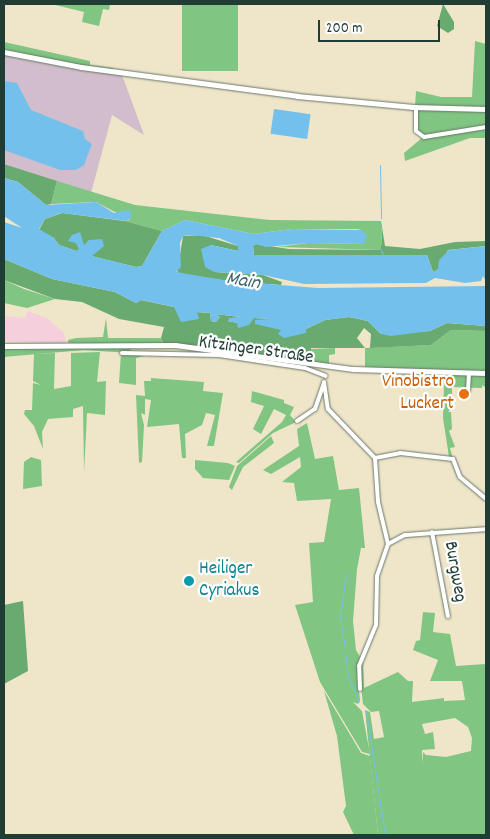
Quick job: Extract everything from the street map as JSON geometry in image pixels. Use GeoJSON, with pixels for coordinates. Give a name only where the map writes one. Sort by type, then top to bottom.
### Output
{"type":"FeatureCollection","features":[{"type":"Feature","properties":{"kind":"main road"},"geometry":{"type":"LineString","coordinates":[[4,52],[81,66],[297,96],[416,107],[486,109]]}},
{"type":"Feature","properties":{"kind":"main road"},"geometry":{"type":"LineString","coordinates":[[4,346],[175,345],[330,367],[486,373]]}},
{"type":"Feature","properties":{"kind":"street"},"geometry":{"type":"LineString","coordinates":[[416,107],[416,131],[424,136],[486,127]]}},
{"type":"Feature","properties":{"kind":"street","name":"Kitzinger Straße"},"geometry":{"type":"LineString","coordinates":[[122,353],[153,356],[212,354],[305,368],[326,376]]}},
{"type":"Feature","properties":{"kind":"street"},"geometry":{"type":"LineString","coordinates":[[297,421],[315,409],[330,367]]}},
{"type":"Feature","properties":{"kind":"street"},"geometry":{"type":"LineString","coordinates":[[468,391],[469,373]]}},
{"type":"Feature","properties":{"kind":"street"},"geometry":{"type":"LineString","coordinates":[[324,382],[329,412],[375,458],[378,502],[388,544],[377,576],[376,625],[359,666],[360,689]]}},
{"type":"Feature","properties":{"kind":"street"},"geometry":{"type":"LineString","coordinates":[[375,458],[400,453],[453,459],[460,477],[486,499]]}},
{"type":"Feature","properties":{"kind":"street"},"geometry":{"type":"LineString","coordinates":[[388,544],[405,535],[486,530]]}},
{"type":"Feature","properties":{"kind":"street","name":"Burgweg"},"geometry":{"type":"LineString","coordinates":[[432,532],[448,617]]}},
{"type":"Feature","properties":{"kind":"shaded area"},"geometry":{"type":"Polygon","coordinates":[[[4,52],[121,72],[144,135],[112,115],[91,193],[4,164],[4,52]]]}},
{"type":"Feature","properties":{"kind":"shaded area"},"geometry":{"type":"Polygon","coordinates":[[[28,311],[47,318],[64,333],[66,344],[4,341],[4,316],[25,318],[28,311]]]}},
{"type":"Feature","properties":{"kind":"green space"},"geometry":{"type":"Polygon","coordinates":[[[51,4],[110,4],[109,10],[103,9],[99,26],[82,22],[84,12],[51,4]]]}},
{"type":"Feature","properties":{"kind":"green space"},"geometry":{"type":"Polygon","coordinates":[[[182,4],[238,4],[238,71],[182,71],[182,4]]]}},
{"type":"Feature","properties":{"kind":"green space"},"geometry":{"type":"Polygon","coordinates":[[[443,4],[454,22],[454,29],[448,33],[437,26],[443,4]]]}},
{"type":"Feature","properties":{"kind":"green space"},"geometry":{"type":"Polygon","coordinates":[[[475,41],[486,44],[486,138],[470,138],[405,161],[404,153],[423,137],[416,131],[414,122],[416,91],[441,97],[472,97],[475,41]]]}},
{"type":"Feature","properties":{"kind":"green space"},"geometry":{"type":"Polygon","coordinates":[[[4,42],[90,61],[90,65],[114,68],[112,71],[4,52],[4,42]]]}},
{"type":"Feature","properties":{"kind":"green space"},"geometry":{"type":"Polygon","coordinates":[[[4,164],[57,181],[51,204],[46,205],[18,182],[4,178],[4,164]]]}},
{"type":"Feature","properties":{"kind":"green space"},"geometry":{"type":"Polygon","coordinates":[[[57,181],[135,205],[270,220],[381,221],[381,250],[277,247],[308,243],[364,244],[362,230],[357,229],[292,229],[254,234],[185,220],[162,231],[125,221],[130,220],[96,202],[51,204],[57,181]]]}},
{"type":"Feature","properties":{"kind":"green space"},"geometry":{"type":"Polygon","coordinates":[[[62,213],[125,221],[162,231],[142,266],[136,267],[91,256],[84,245],[76,243],[80,249],[76,251],[59,245],[54,238],[39,230],[45,219],[62,213]]]}},
{"type":"Feature","properties":{"kind":"green space"},"geometry":{"type":"Polygon","coordinates":[[[381,221],[385,246],[420,249],[455,242],[486,241],[486,246],[448,250],[439,269],[433,272],[427,255],[254,255],[253,246],[256,244],[289,249],[381,250],[381,221]]]}},
{"type":"Feature","properties":{"kind":"green space"},"geometry":{"type":"Polygon","coordinates":[[[202,235],[238,246],[238,251],[211,245],[214,272],[263,275],[282,282],[281,285],[177,274],[183,236],[202,235]]]}},
{"type":"Feature","properties":{"kind":"green space"},"geometry":{"type":"Polygon","coordinates":[[[4,259],[52,279],[115,292],[136,303],[141,300],[174,307],[184,319],[196,312],[210,313],[211,321],[216,322],[220,317],[215,314],[240,317],[228,321],[237,323],[254,318],[272,319],[306,329],[325,320],[349,317],[368,321],[381,334],[430,331],[447,323],[486,326],[486,331],[451,330],[431,345],[370,348],[371,334],[364,328],[357,338],[365,348],[311,348],[311,363],[203,346],[164,344],[161,338],[164,327],[119,319],[82,302],[55,299],[4,280],[4,259]]]}},
{"type":"Feature","properties":{"kind":"green space"},"geometry":{"type":"Polygon","coordinates":[[[4,280],[55,299],[27,308],[4,303],[4,280]]]}},
{"type":"Feature","properties":{"kind":"green space"},"geometry":{"type":"Polygon","coordinates":[[[106,318],[108,338],[161,338],[164,344],[68,343],[68,340],[76,338],[103,337],[106,318]]]}},
{"type":"Feature","properties":{"kind":"green space"},"geometry":{"type":"Polygon","coordinates":[[[451,330],[486,331],[486,388],[482,385],[482,388],[452,387],[452,408],[448,412],[451,412],[452,429],[449,431],[455,447],[450,448],[453,459],[449,457],[443,418],[444,384],[448,372],[365,370],[365,348],[431,345],[451,330]]]}},
{"type":"Feature","properties":{"kind":"green space"},"geometry":{"type":"Polygon","coordinates":[[[4,347],[148,347],[131,349],[130,353],[84,350],[4,357],[4,347]]]}},
{"type":"Feature","properties":{"kind":"green space"},"geometry":{"type":"Polygon","coordinates":[[[335,348],[335,354],[329,355],[329,366],[311,363],[311,349],[335,348]]]}},
{"type":"Feature","properties":{"kind":"green space"},"geometry":{"type":"Polygon","coordinates":[[[100,352],[97,382],[106,381],[105,415],[87,413],[84,473],[83,406],[73,409],[73,417],[48,419],[42,432],[43,449],[34,426],[24,414],[25,410],[32,410],[33,383],[41,385],[33,381],[34,354],[55,353],[54,389],[71,386],[71,353],[100,352]]]}},
{"type":"Feature","properties":{"kind":"green space"},"geometry":{"type":"Polygon","coordinates":[[[121,353],[144,356],[136,358],[136,385],[119,383],[121,353]]]}},
{"type":"Feature","properties":{"kind":"green space"},"geometry":{"type":"Polygon","coordinates":[[[151,378],[204,382],[203,391],[223,393],[214,446],[207,446],[215,415],[206,413],[202,425],[185,434],[186,458],[182,458],[179,424],[147,427],[151,400],[145,399],[145,415],[141,413],[144,425],[142,462],[139,463],[136,395],[145,396],[144,381],[151,381],[151,378]]]}},
{"type":"Feature","properties":{"kind":"green space"},"geometry":{"type":"Polygon","coordinates":[[[252,391],[284,400],[284,403],[294,407],[290,415],[296,422],[273,433],[239,463],[236,462],[282,422],[286,415],[274,409],[261,434],[253,429],[264,406],[251,402],[252,391]]]}},
{"type":"Feature","properties":{"kind":"green space"},"geometry":{"type":"Polygon","coordinates":[[[307,423],[315,459],[333,456],[339,490],[359,488],[365,548],[361,548],[357,569],[353,621],[356,650],[360,657],[357,671],[360,700],[358,704],[353,702],[362,711],[370,754],[362,752],[320,682],[295,605],[313,602],[309,543],[324,542],[331,499],[297,501],[294,483],[282,482],[301,467],[300,457],[271,474],[263,470],[299,446],[297,429],[307,423]]]}},
{"type":"Feature","properties":{"kind":"green space"},"geometry":{"type":"Polygon","coordinates":[[[271,436],[274,443],[243,467],[232,490],[229,487],[237,466],[271,436]]]}},
{"type":"Feature","properties":{"kind":"green space"},"geometry":{"type":"Polygon","coordinates":[[[31,457],[41,460],[42,486],[23,489],[24,462],[31,457]]]}},
{"type":"Feature","properties":{"kind":"green space"},"geometry":{"type":"Polygon","coordinates":[[[195,460],[228,463],[235,466],[229,480],[203,478],[195,469],[195,460]]]}},
{"type":"Feature","properties":{"kind":"green space"},"geometry":{"type":"Polygon","coordinates":[[[23,601],[28,671],[4,684],[4,605],[23,601]]]}},
{"type":"Feature","properties":{"kind":"green space"},"geometry":{"type":"Polygon","coordinates":[[[423,612],[435,613],[433,632],[450,634],[456,666],[486,664],[486,835],[378,835],[365,710],[370,712],[374,739],[384,737],[379,711],[371,712],[363,704],[360,677],[363,660],[364,688],[398,672],[408,681],[413,681],[412,702],[444,698],[444,701],[465,700],[462,681],[430,681],[438,660],[413,650],[416,641],[420,640],[423,612]],[[455,718],[422,724],[425,734],[433,732],[435,749],[422,750],[422,764],[423,752],[426,755],[446,757],[471,751],[472,738],[468,727],[455,718]]]}},
{"type":"Feature","properties":{"kind":"green space"},"geometry":{"type":"Polygon","coordinates":[[[324,691],[361,753],[370,756],[378,835],[354,835],[343,812],[346,806],[337,736],[324,691]]]}},
{"type":"Feature","properties":{"kind":"water"},"geometry":{"type":"Polygon","coordinates":[[[4,81],[17,83],[31,110],[83,131],[85,139],[92,144],[84,165],[76,170],[60,170],[4,150],[4,81]]]}},
{"type":"Feature","properties":{"kind":"water"},"geometry":{"type":"Polygon","coordinates":[[[274,109],[311,114],[307,139],[271,134],[274,109]]]}},
{"type":"Feature","properties":{"kind":"water"},"geometry":{"type":"Polygon","coordinates":[[[4,178],[18,182],[46,205],[96,202],[114,213],[129,210],[132,216],[127,221],[61,213],[45,219],[39,229],[54,238],[59,245],[76,251],[79,249],[76,243],[68,241],[72,235],[80,232],[84,245],[89,240],[102,239],[104,246],[92,256],[136,267],[142,266],[162,231],[185,220],[254,234],[292,229],[362,230],[367,236],[364,244],[308,243],[266,247],[256,244],[253,246],[254,255],[427,255],[433,272],[438,269],[439,260],[449,250],[486,246],[486,281],[483,276],[481,281],[465,283],[435,278],[426,283],[304,284],[263,275],[214,272],[205,267],[201,249],[211,245],[238,251],[238,246],[219,238],[190,235],[183,236],[180,243],[181,267],[176,272],[229,281],[318,288],[486,286],[486,326],[447,323],[430,331],[391,336],[381,334],[368,321],[349,317],[325,320],[306,329],[306,333],[284,338],[278,334],[281,330],[255,324],[255,320],[271,319],[254,318],[249,325],[238,328],[237,323],[228,321],[229,318],[240,317],[215,314],[220,317],[216,322],[211,321],[210,313],[197,312],[199,319],[181,322],[174,307],[142,300],[136,303],[115,292],[52,279],[4,259],[4,222],[22,228],[4,216],[4,178]]]}},
{"type":"Feature","properties":{"kind":"waterway"},"geometry":{"type":"LineString","coordinates":[[380,165],[381,218]]}},
{"type":"Feature","properties":{"kind":"waterway"},"geometry":{"type":"LineString","coordinates":[[381,227],[381,244]]}},
{"type":"Feature","properties":{"kind":"waterway"},"geometry":{"type":"LineString","coordinates":[[381,250],[383,255]]}},
{"type":"Feature","properties":{"kind":"waterway"},"geometry":{"type":"LineString","coordinates":[[345,648],[340,618],[346,572]]}},
{"type":"Feature","properties":{"kind":"waterway"},"geometry":{"type":"LineString","coordinates":[[345,654],[348,676],[359,702]]}},
{"type":"Feature","properties":{"kind":"waterway"},"geometry":{"type":"LineString","coordinates":[[366,711],[385,835]]}},
{"type":"Feature","properties":{"kind":"place","name":"Vinobistro Luckert"},"geometry":{"type":"Point","coordinates":[464,394]}},
{"type":"Feature","properties":{"kind":"place","name":"Heiliger Cyriakus"},"geometry":{"type":"Point","coordinates":[189,581]}},
{"type":"Feature","properties":{"kind":"water label","name":"Main"},"geometry":{"type":"Point","coordinates":[243,282]}}]}
